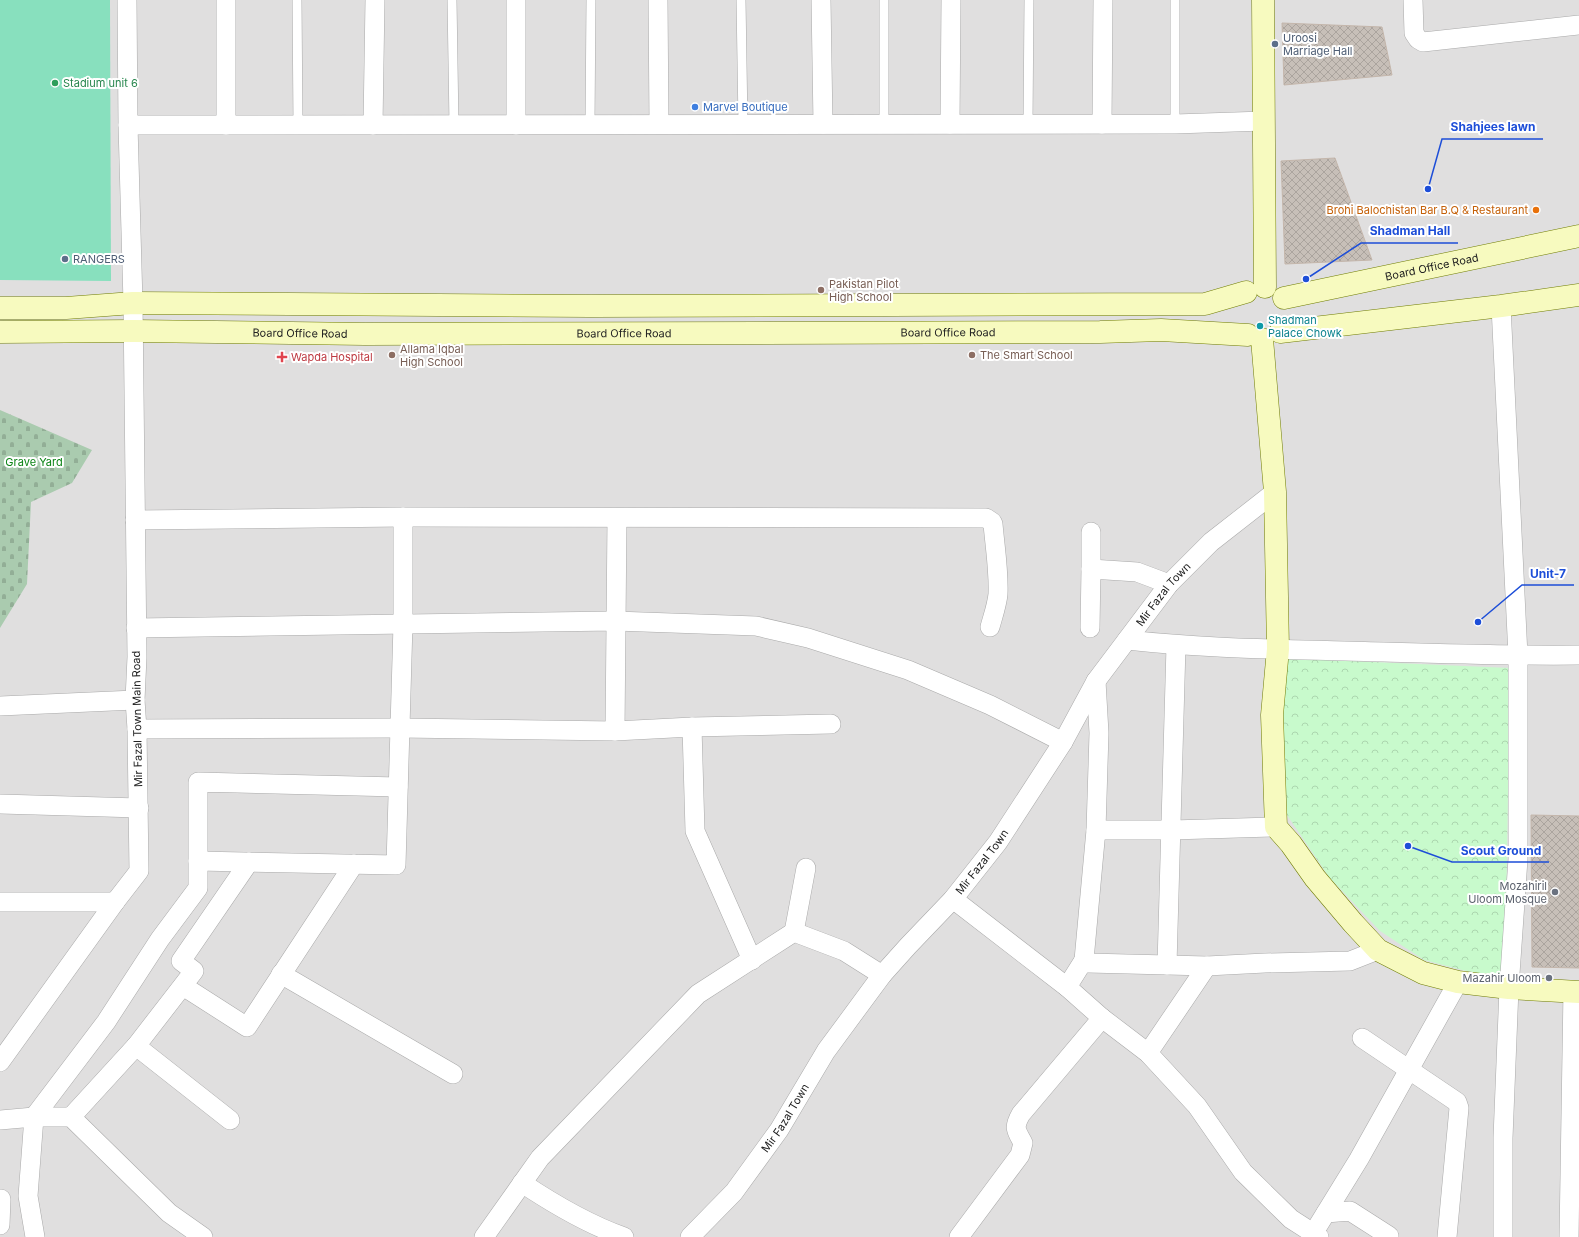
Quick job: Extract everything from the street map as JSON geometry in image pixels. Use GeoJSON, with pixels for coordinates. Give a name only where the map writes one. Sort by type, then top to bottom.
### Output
{"type":"FeatureCollection","features":[{"type":"Feature","properties":{"kind":"street","name":"Mir Fazal Town Main Road"},"geometry":{"type":"LineString","coordinates":[[0,1062],[139,871],[139,808],[135,700],[134,331],[128,125],[127,0]]}},
{"type":"Feature","properties":{"kind":"street"},"geometry":{"type":"LineString","coordinates":[[226,0],[226,125]]}},
{"type":"Feature","properties":{"kind":"street"},"geometry":{"type":"LineString","coordinates":[[372,125],[375,0]]}},
{"type":"Feature","properties":{"kind":"street"},"geometry":{"type":"LineString","coordinates":[[516,0],[516,125]]}},
{"type":"Feature","properties":{"kind":"street"},"geometry":{"type":"LineString","coordinates":[[658,0],[659,124]]}},
{"type":"Feature","properties":{"kind":"street"},"geometry":{"type":"LineString","coordinates":[[821,0],[823,124]]}},
{"type":"Feature","properties":{"kind":"street"},"geometry":{"type":"LineString","coordinates":[[950,124],[951,0]]}},
{"type":"Feature","properties":{"kind":"street"},"geometry":{"type":"LineString","coordinates":[[1102,124],[1103,0]]}},
{"type":"Feature","properties":{"kind":"street"},"geometry":{"type":"LineString","coordinates":[[1255,289],[1264,121],[1263,0]]}},
{"type":"Feature","properties":{"kind":"street"},"geometry":{"type":"LineString","coordinates":[[1413,0],[1414,33],[1418,39],[1423,42],[1579,25]]}},
{"type":"Feature","properties":{"kind":"street"},"geometry":{"type":"LineString","coordinates":[[128,125],[1175,124],[1264,121]]}},
{"type":"Feature","properties":{"kind":"street","name":"Board Office Road"},"geometry":{"type":"LineString","coordinates":[[1284,298],[1579,236]]}},
{"type":"Feature","properties":{"kind":"street"},"geometry":{"type":"LineString","coordinates":[[0,308],[66,308],[133,303],[591,306],[1205,304],[1255,289],[1274,290],[1284,298],[1288,306],[1289,315],[1286,324],[1263,335],[1242,329],[1236,314],[1237,306],[1240,298],[1255,289]]}},
{"type":"Feature","properties":{"kind":"street","name":"Board Office Road"},"geometry":{"type":"LineString","coordinates":[[0,332],[134,331],[366,334],[1100,332],[1161,330],[1263,335],[1579,295]]}},
{"type":"Feature","properties":{"kind":"street"},"geometry":{"type":"LineString","coordinates":[[1501,306],[1518,656],[1518,859],[1509,988],[1503,1138],[1502,1237]]}},
{"type":"Feature","properties":{"kind":"street"},"geometry":{"type":"LineString","coordinates":[[1263,335],[1275,492],[1278,649],[1272,714],[1276,827],[1353,923],[1378,950],[1423,973],[1458,982],[1509,988],[1576,991],[1569,1237]]}},
{"type":"Feature","properties":{"kind":"street","name":"Mir Fazal Town"},"geometry":{"type":"LineString","coordinates":[[692,1236],[734,1192],[779,1130],[826,1052],[882,975],[953,899],[998,842],[1063,742],[1096,681],[1170,584],[1211,542],[1275,492]]}},
{"type":"Feature","properties":{"kind":"street"},"geometry":{"type":"LineString","coordinates":[[135,520],[403,517],[989,519],[993,524],[998,571],[996,610],[990,627]]}},
{"type":"Feature","properties":{"kind":"street"},"geometry":{"type":"LineString","coordinates":[[198,861],[396,865],[404,624],[403,517]]}},
{"type":"Feature","properties":{"kind":"street"},"geometry":{"type":"LineString","coordinates":[[615,731],[617,518]]}},
{"type":"Feature","properties":{"kind":"street"},"geometry":{"type":"LineString","coordinates":[[1090,628],[1091,532]]}},
{"type":"Feature","properties":{"kind":"street"},"geometry":{"type":"LineString","coordinates":[[1091,569],[1137,572],[1170,584]]}},
{"type":"Feature","properties":{"kind":"street"},"geometry":{"type":"LineString","coordinates":[[136,628],[615,621],[756,626],[808,638],[908,670],[990,705],[1063,742]]}},
{"type":"Feature","properties":{"kind":"street"},"geometry":{"type":"LineString","coordinates":[[1127,640],[1176,646],[1518,656],[1579,655]]}},
{"type":"Feature","properties":{"kind":"street"},"geometry":{"type":"LineString","coordinates":[[1167,965],[1176,646]]}},
{"type":"Feature","properties":{"kind":"street"},"geometry":{"type":"LineString","coordinates":[[1067,987],[1084,960],[1096,830],[1099,733],[1096,681]]}},
{"type":"Feature","properties":{"kind":"street"},"geometry":{"type":"LineString","coordinates":[[0,706],[135,700]]}},
{"type":"Feature","properties":{"kind":"street"},"geometry":{"type":"LineString","coordinates":[[137,729],[400,728],[615,731],[692,727],[831,724]]}},
{"type":"Feature","properties":{"kind":"street"},"geometry":{"type":"LineString","coordinates":[[692,727],[695,831],[752,960]]}},
{"type":"Feature","properties":{"kind":"street"},"geometry":{"type":"LineString","coordinates":[[35,1237],[28,1196],[34,1117],[106,1022],[160,939],[198,888],[198,782],[398,787]]}},
{"type":"Feature","properties":{"kind":"street"},"geometry":{"type":"LineString","coordinates":[[0,804],[139,808]]}},
{"type":"Feature","properties":{"kind":"street"},"geometry":{"type":"LineString","coordinates":[[1096,830],[1172,830],[1276,827]]}},
{"type":"Feature","properties":{"kind":"street"},"geometry":{"type":"LineString","coordinates":[[71,1117],[136,1046],[194,971],[181,961],[249,862]]}},
{"type":"Feature","properties":{"kind":"street"},"geometry":{"type":"LineString","coordinates":[[183,986],[247,1027],[354,864]]}},
{"type":"Feature","properties":{"kind":"street"},"geometry":{"type":"LineString","coordinates":[[484,1237],[540,1158],[698,994],[794,932],[806,868]]}},
{"type":"Feature","properties":{"kind":"street"},"geometry":{"type":"LineString","coordinates":[[953,899],[1067,987],[1102,1018],[1148,1054],[1197,1106],[1243,1172],[1291,1219],[1314,1236],[1458,982]]}},
{"type":"Feature","properties":{"kind":"street"},"geometry":{"type":"LineString","coordinates":[[0,902],[115,902]]}},
{"type":"Feature","properties":{"kind":"street"},"geometry":{"type":"LineString","coordinates":[[794,932],[844,951],[882,975]]}},
{"type":"Feature","properties":{"kind":"street"},"geometry":{"type":"LineString","coordinates":[[1084,960],[1088,963],[1207,966],[1350,961],[1378,950]]}},
{"type":"Feature","properties":{"kind":"street"},"geometry":{"type":"LineString","coordinates":[[1148,1054],[1207,966]]}},
{"type":"Feature","properties":{"kind":"street"},"geometry":{"type":"LineString","coordinates":[[281,974],[452,1074]]}},
{"type":"Feature","properties":{"kind":"street"},"geometry":{"type":"LineString","coordinates":[[959,1237],[1020,1155],[1023,1143],[1017,1131],[1016,1124],[1021,1114],[1102,1018]]}},
{"type":"Feature","properties":{"kind":"street"},"geometry":{"type":"LineString","coordinates":[[1362,1038],[1457,1102],[1459,1108],[1447,1237]]}},
{"type":"Feature","properties":{"kind":"street"},"geometry":{"type":"LineString","coordinates":[[136,1046],[230,1120]]}},
{"type":"Feature","properties":{"kind":"street"},"geometry":{"type":"LineString","coordinates":[[0,1120],[34,1117],[71,1117],[169,1213],[203,1237]]}},
{"type":"Feature","properties":{"kind":"street"},"geometry":{"type":"LineString","coordinates":[[522,1183],[571,1214],[600,1229],[624,1237]]}},
{"type":"Feature","properties":{"kind":"street"},"geometry":{"type":"LineString","coordinates":[[0,1225],[2,1199]]}},
{"type":"Feature","properties":{"kind":"street"},"geometry":{"type":"LineString","coordinates":[[1326,1214],[1350,1211],[1389,1236]]}},
{"type":"Feature","properties":{"kind":"lane"},"geometry":{"type":"LineString","coordinates":[[298,0],[298,125]]}},
{"type":"Feature","properties":{"kind":"lane"},"geometry":{"type":"LineString","coordinates":[[452,0],[454,125]]}},
{"type":"Feature","properties":{"kind":"lane"},"geometry":{"type":"LineString","coordinates":[[590,124],[591,0]]}},
{"type":"Feature","properties":{"kind":"lane"},"geometry":{"type":"LineString","coordinates":[[741,0],[743,124]]}},
{"type":"Feature","properties":{"kind":"lane"},"geometry":{"type":"LineString","coordinates":[[884,0],[884,124]]}},
{"type":"Feature","properties":{"kind":"lane"},"geometry":{"type":"LineString","coordinates":[[1028,124],[1029,0]]}},
{"type":"Feature","properties":{"kind":"lane"},"geometry":{"type":"LineString","coordinates":[[1175,0],[1175,124]]}},
{"type":"Feature","properties":{"kind":"shaded area"},"geometry":{"type":"Polygon","coordinates":[[[0,0],[1579,0],[1579,1237],[0,1237],[0,0]]]}},
{"type":"Feature","properties":{"kind":"green space","name":"Stadium unit 6"},"geometry":{"type":"Polygon","coordinates":[[[0,0],[110,0],[111,281],[0,280],[0,0]]]}},
{"type":"Feature","properties":{"kind":"green space","name":"Grave Yard"},"geometry":{"type":"Polygon","coordinates":[[[0,410],[92,450],[72,483],[31,502],[27,584],[0,628],[0,410]]]}},
{"type":"Feature","properties":{"kind":"green space"},"geometry":{"type":"Polygon","coordinates":[[[1281,658],[1510,668],[1505,978],[1462,970],[1424,960],[1380,931],[1329,877],[1287,815],[1281,658]]]}},
{"type":"Feature","properties":{"kind":"building","name":"Uroosi Marriage Hall"},"geometry":{"type":"Polygon","coordinates":[[[1282,23],[1382,27],[1392,75],[1284,85],[1282,23]]]}},
{"type":"Feature","properties":{"kind":"building"},"geometry":{"type":"Polygon","coordinates":[[[1335,158],[1372,260],[1285,264],[1281,161],[1335,158]]]}},
{"type":"Feature","properties":{"kind":"building","name":"Mozahiril Uloom Mosque"},"geometry":{"type":"Polygon","coordinates":[[[1531,815],[1579,816],[1579,968],[1532,967],[1531,815]]]}},
{"type":"Feature","properties":{"kind":"place","name":"Uroosi Marriage Hall"},"geometry":{"type":"Point","coordinates":[1275,44]}},
{"type":"Feature","properties":{"kind":"place","name":"Stadium unit 6"},"geometry":{"type":"Point","coordinates":[55,83]}},
{"type":"Feature","properties":{"kind":"place","name":"Marvel Boutique"},"geometry":{"type":"Point","coordinates":[695,107]}},
{"type":"Feature","properties":{"kind":"place","name":"Shahjees lawn"},"geometry":{"type":"Point","coordinates":[1428,189]}},
{"type":"Feature","properties":{"kind":"place","name":"Brohi Balochistan Bar B.Q & Restaurant"},"geometry":{"type":"Point","coordinates":[1536,210]}},
{"type":"Feature","properties":{"kind":"place","name":"RANGERS"},"geometry":{"type":"Point","coordinates":[65,259]}},
{"type":"Feature","properties":{"kind":"place","name":"Shadman Hall"},"geometry":{"type":"Point","coordinates":[1306,279]}},
{"type":"Feature","properties":{"kind":"place","name":"Pakistan Pilot High School"},"geometry":{"type":"Point","coordinates":[821,290]}},
{"type":"Feature","properties":{"kind":"place","name":"Shadman Palace Chowk"},"geometry":{"type":"Point","coordinates":[1260,326]}},
{"type":"Feature","properties":{"kind":"place","name":"Allama Iqbal High School"},"geometry":{"type":"Point","coordinates":[392,355]}},
{"type":"Feature","properties":{"kind":"place","name":"The Smart School"},"geometry":{"type":"Point","coordinates":[972,355]}},
{"type":"Feature","properties":{"kind":"place","name":"Wapda Hospital"},"geometry":{"type":"Point","coordinates":[282,357]}},
{"type":"Feature","properties":{"kind":"place","name":"Unit-7"},"geometry":{"type":"Point","coordinates":[1478,622]}},
{"type":"Feature","properties":{"kind":"place","name":"Scout Ground"},"geometry":{"type":"Point","coordinates":[1408,846]}},
{"type":"Feature","properties":{"kind":"place","name":"Mozahiril Uloom Mosque"},"geometry":{"type":"Point","coordinates":[1555,892]}},
{"type":"Feature","properties":{"kind":"place","name":"Mazahir Uloom"},"geometry":{"type":"Point","coordinates":[1549,978]}}]}
